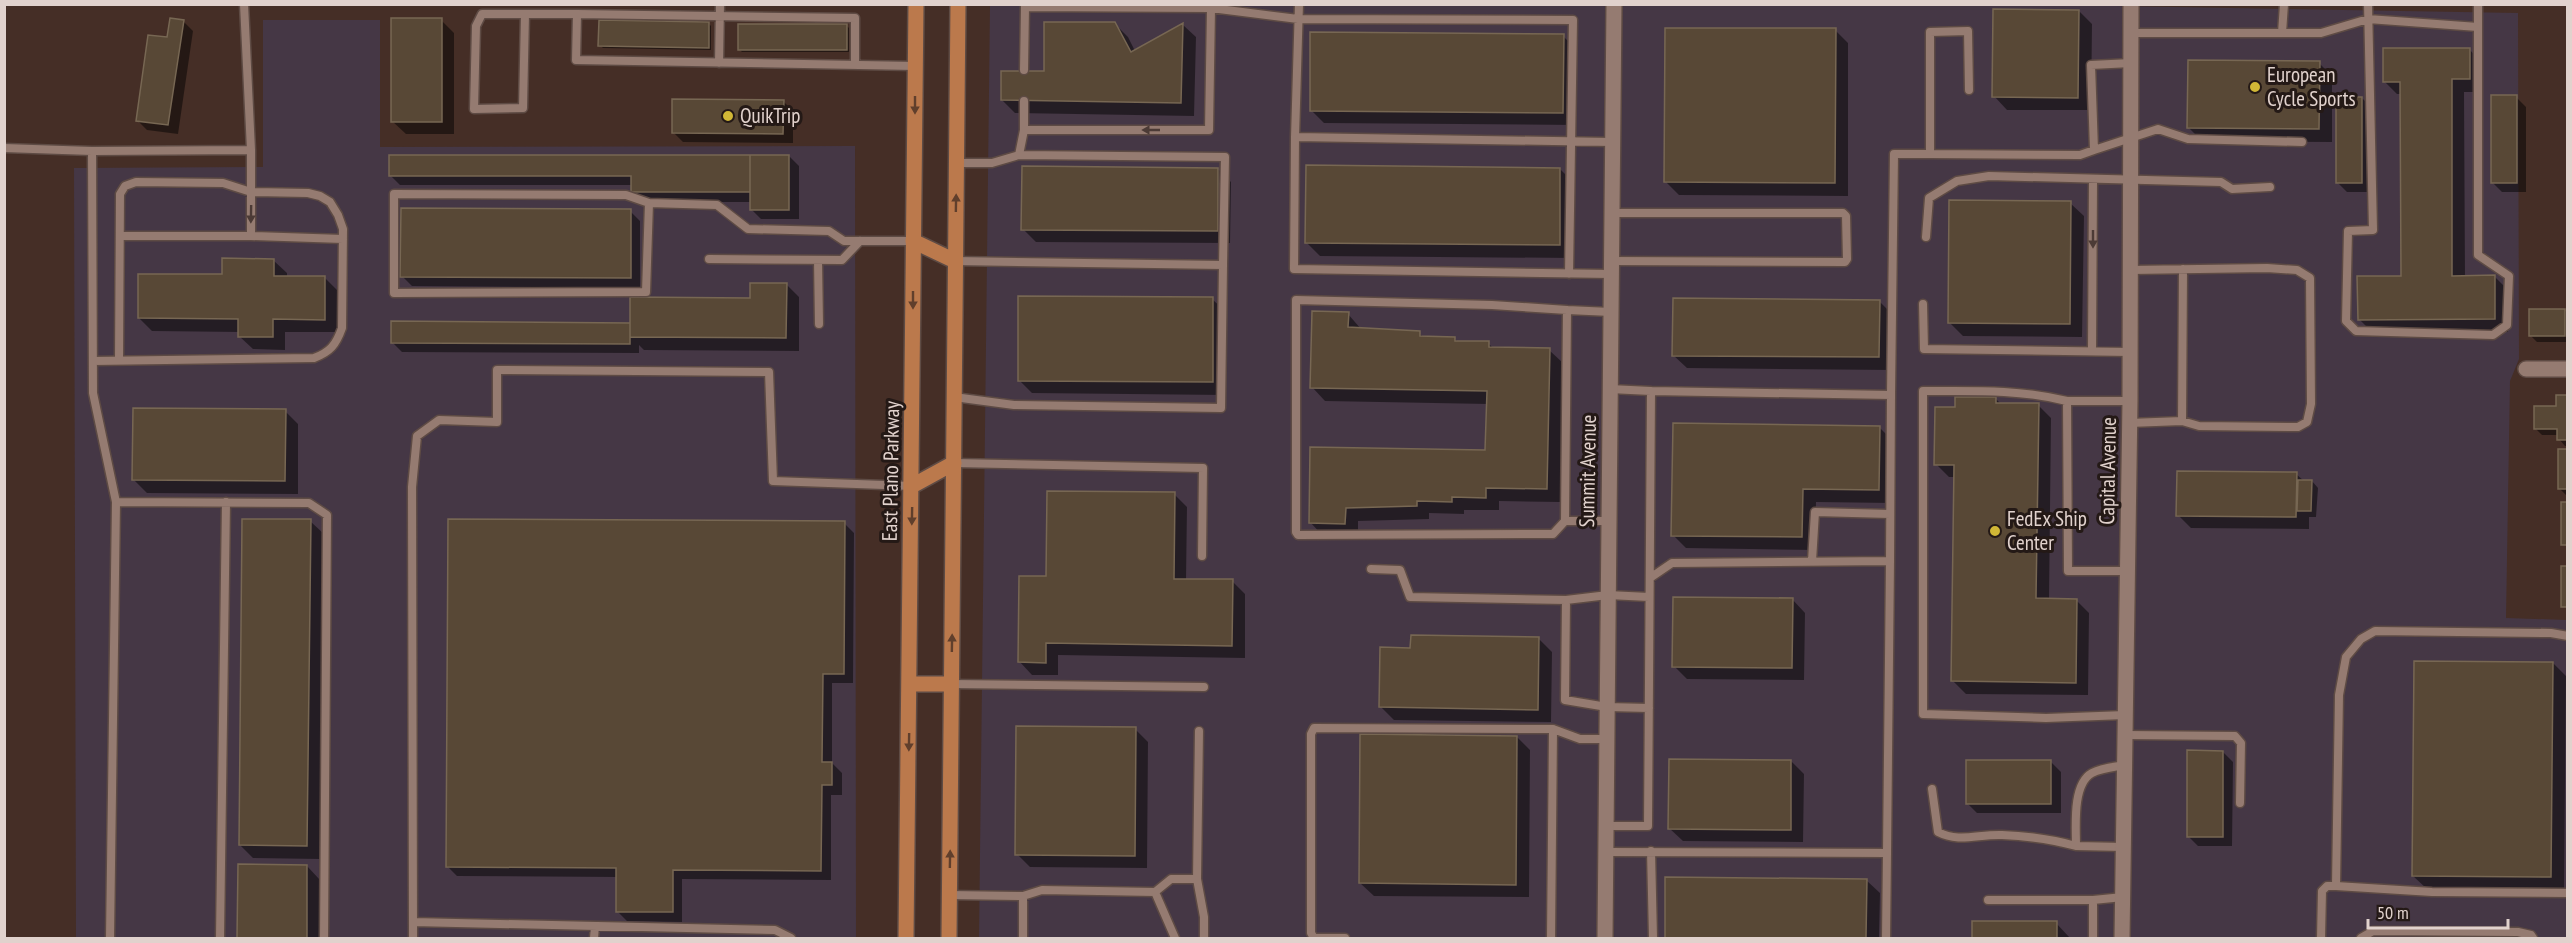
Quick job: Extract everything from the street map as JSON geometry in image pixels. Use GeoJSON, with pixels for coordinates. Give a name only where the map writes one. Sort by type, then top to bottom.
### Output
{"type":"FeatureCollection","features":[{"type":"Feature","properties":{"kind":"main road","name":"East Plano Parkway"},"geometry":{"type":"LineString","coordinates":[[906,939],[916,4]]}},
{"type":"Feature","properties":{"kind":"main road"},"geometry":{"type":"LineString","coordinates":[[949,939],[958,4]]}},
{"type":"Feature","properties":{"kind":"main road"},"geometry":{"type":"LineString","coordinates":[[913,242],[955,261]]}},
{"type":"Feature","properties":{"kind":"main road"},"geometry":{"type":"LineString","coordinates":[[912,486],[954,464]]}},
{"type":"Feature","properties":{"kind":"main road"},"geometry":{"type":"LineString","coordinates":[[909,684],[951,684]]}},
{"type":"Feature","properties":{"kind":"street","name":"Summit Avenue"},"geometry":{"type":"LineString","coordinates":[[1605,939],[1614,4]]}},
{"type":"Feature","properties":{"kind":"street","name":"Capital Avenue"},"geometry":{"type":"LineString","coordinates":[[2122,939],[2130,401],[2131,4]]}},
{"type":"Feature","properties":{"kind":"street"},"geometry":{"type":"LineString","coordinates":[[2526,369],[2568,369]]}},
{"type":"Feature","properties":{"kind":"lane"},"geometry":{"type":"LineString","coordinates":[[244,4],[251,150],[250,236]]}},
{"type":"Feature","properties":{"kind":"lane"},"geometry":{"type":"LineString","coordinates":[[719,63],[720,4]]}},
{"type":"Feature","properties":{"kind":"lane"},"geometry":{"type":"LineString","coordinates":[[1299,4],[1294,269],[1569,274],[1611,267],[1845,262],[1847,259],[1846,216],[1843,213],[1612,213]]}},
{"type":"Feature","properties":{"kind":"lane"},"geometry":{"type":"LineString","coordinates":[[2282,33],[2284,4]]}},
{"type":"Feature","properties":{"kind":"lane"},"geometry":{"type":"LineString","coordinates":[[2368,4],[2373,230],[2348,231],[2346,321],[2355,330],[2493,335],[2507,325],[2509,276],[2478,255],[2478,4]]}},
{"type":"Feature","properties":{"kind":"lane"},"geometry":{"type":"LineString","coordinates":[[1024,70],[1025,6],[1211,6],[1298,19],[1573,20],[1569,274]]}},
{"type":"Feature","properties":{"kind":"lane"},"geometry":{"type":"LineString","coordinates":[[1024,130],[1209,130],[1211,6]]}},
{"type":"Feature","properties":{"kind":"lane"},"geometry":{"type":"LineString","coordinates":[[525,14],[523,108],[474,109],[476,26],[482,9],[525,14],[855,18],[855,65]]}},
{"type":"Feature","properties":{"kind":"lane"},"geometry":{"type":"LineString","coordinates":[[577,14],[576,60],[915,66]]}},
{"type":"Feature","properties":{"kind":"lane"},"geometry":{"type":"LineString","coordinates":[[2131,33],[2321,33],[2368,19],[2478,27]]}},
{"type":"Feature","properties":{"kind":"lane"},"geometry":{"type":"LineString","coordinates":[[1930,154],[1930,32],[1968,31],[1969,90]]}},
{"type":"Feature","properties":{"kind":"lane"},"geometry":{"type":"LineString","coordinates":[[2094,150],[2091,65],[2131,63]]}},
{"type":"Feature","properties":{"kind":"lane"},"geometry":{"type":"LineString","coordinates":[[1019,155],[1024,130],[1024,101]]}},
{"type":"Feature","properties":{"kind":"lane"},"geometry":{"type":"LineString","coordinates":[[1886,939],[1894,154],[2080,155],[2158,129],[2188,139],[2302,142]]}},
{"type":"Feature","properties":{"kind":"lane"},"geometry":{"type":"LineString","coordinates":[[1295,137],[1612,142]]}},
{"type":"Feature","properties":{"kind":"lane"},"geometry":{"type":"LineString","coordinates":[[4,148],[92,151],[251,150]]}},
{"type":"Feature","properties":{"kind":"lane"},"geometry":{"type":"LineString","coordinates":[[92,151],[93,393],[116,502],[110,939]]}},
{"type":"Feature","properties":{"kind":"lane"},"geometry":{"type":"LineString","coordinates":[[954,397],[1014,405],[1221,408],[1225,157],[1019,155],[992,163],[957,163]]}},
{"type":"Feature","properties":{"kind":"lane"},"geometry":{"type":"LineString","coordinates":[[1926,237],[1929,198],[1957,181],[1989,176],[2221,182],[2232,189],[2270,187]]}},
{"type":"Feature","properties":{"kind":"lane"},"geometry":{"type":"LineString","coordinates":[[2092,351],[2093,180]]}},
{"type":"Feature","properties":{"kind":"lane"},"geometry":{"type":"LineString","coordinates":[[93,361],[314,358],[327,353],[338,341],[342,328],[343,229],[330,202],[308,193],[251,192],[223,183],[136,182],[125,186],[120,194],[119,360]]}},
{"type":"Feature","properties":{"kind":"lane"},"geometry":{"type":"LineString","coordinates":[[649,203],[646,292],[394,293],[394,194],[626,195],[649,203],[717,205],[748,229],[829,231],[844,241],[913,242]]}},
{"type":"Feature","properties":{"kind":"lane"},"geometry":{"type":"LineString","coordinates":[[120,237],[250,236],[343,239]]}},
{"type":"Feature","properties":{"kind":"lane"},"geometry":{"type":"LineString","coordinates":[[709,259],[842,260],[860,241]]}},
{"type":"Feature","properties":{"kind":"lane"},"geometry":{"type":"LineString","coordinates":[[818,260],[819,324]]}},
{"type":"Feature","properties":{"kind":"lane"},"geometry":{"type":"LineString","coordinates":[[955,261],[1223,265]]}},
{"type":"Feature","properties":{"kind":"lane"},"geometry":{"type":"LineString","coordinates":[[2129,423],[2182,421],[2199,426],[2298,427],[2307,422],[2312,404],[2310,278],[2297,270],[2277,268],[2130,270]]}},
{"type":"Feature","properties":{"kind":"lane"},"geometry":{"type":"LineString","coordinates":[[2182,421],[2183,269]]}},
{"type":"Feature","properties":{"kind":"lane"},"geometry":{"type":"LineString","coordinates":[[1567,310],[1565,521],[1552,534],[1298,535],[1296,532],[1296,300],[1491,305],[1611,312]]}},
{"type":"Feature","properties":{"kind":"lane"},"geometry":{"type":"LineString","coordinates":[[1923,304],[1924,349],[2130,352]]}},
{"type":"Feature","properties":{"kind":"lane"},"geometry":{"type":"LineString","coordinates":[[413,939],[412,488],[417,435],[439,420],[497,422],[497,370],[770,372],[773,481],[912,486]]}},
{"type":"Feature","properties":{"kind":"lane"},"geometry":{"type":"LineString","coordinates":[[1610,389],[1891,395]]}},
{"type":"Feature","properties":{"kind":"lane"},"geometry":{"type":"LineString","coordinates":[[1606,826],[1648,826],[1651,391]]}},
{"type":"Feature","properties":{"kind":"lane"},"geometry":{"type":"LineString","coordinates":[[2126,715],[2046,718],[1923,714],[1923,391],[1998,391],[2042,395],[2067,401],[2130,401]]}},
{"type":"Feature","properties":{"kind":"lane"},"geometry":{"type":"LineString","coordinates":[[2067,401],[2068,571],[2127,571]]}},
{"type":"Feature","properties":{"kind":"lane"},"geometry":{"type":"LineString","coordinates":[[954,464],[1203,468],[1202,556]]}},
{"type":"Feature","properties":{"kind":"lane"},"geometry":{"type":"LineString","coordinates":[[116,502],[309,503],[327,515],[324,939]]}},
{"type":"Feature","properties":{"kind":"lane"},"geometry":{"type":"LineString","coordinates":[[220,939],[226,502]]}},
{"type":"Feature","properties":{"kind":"lane"},"geometry":{"type":"LineString","coordinates":[[1812,561],[1815,512],[1890,514]]}},
{"type":"Feature","properties":{"kind":"lane"},"geometry":{"type":"LineString","coordinates":[[1565,521],[1609,521]]}},
{"type":"Feature","properties":{"kind":"lane"},"geometry":{"type":"LineString","coordinates":[[1650,578],[1672,563],[1890,561]]}},
{"type":"Feature","properties":{"kind":"lane"},"geometry":{"type":"LineString","coordinates":[[1371,569],[1400,570],[1410,597],[1566,600],[1608,595],[1649,597]]}},
{"type":"Feature","properties":{"kind":"lane"},"geometry":{"type":"LineString","coordinates":[[1566,600],[1565,700],[1607,707],[1649,708]]}},
{"type":"Feature","properties":{"kind":"lane"},"geometry":{"type":"LineString","coordinates":[[2336,886],[2339,695],[2346,657],[2361,639],[2375,631],[2551,633],[2568,636]]}},
{"type":"Feature","properties":{"kind":"lane"},"geometry":{"type":"LineString","coordinates":[[951,684],[1204,687]]}},
{"type":"Feature","properties":{"kind":"lane"},"geometry":{"type":"LineString","coordinates":[[1345,939],[1314,938],[1311,933],[1311,734],[1314,728],[1552,729],[1580,739],[1606,739]]}},
{"type":"Feature","properties":{"kind":"lane"},"geometry":{"type":"LineString","coordinates":[[1551,939],[1552,729]]}},
{"type":"Feature","properties":{"kind":"lane"},"geometry":{"type":"LineString","coordinates":[[1198,731],[1197,879],[1204,917],[1204,939]]}},
{"type":"Feature","properties":{"kind":"lane"},"geometry":{"type":"LineString","coordinates":[[2125,735],[2235,736],[2241,743],[2240,802]]}},
{"type":"Feature","properties":{"kind":"lane"},"geometry":{"type":"LineString","coordinates":[[2076,846],[2078,795],[2084,781],[2090,774],[2125,765]]}},
{"type":"Feature","properties":{"kind":"lane"},"geometry":{"type":"LineString","coordinates":[[1932,789],[1938,831],[1950,838],[2024,836],[2047,838],[2076,846],[2124,847]]}},
{"type":"Feature","properties":{"kind":"lane"},"geometry":{"type":"LineString","coordinates":[[1651,851],[1653,939]]}},
{"type":"Feature","properties":{"kind":"lane"},"geometry":{"type":"LineString","coordinates":[[1605,852],[1887,853]]}},
{"type":"Feature","properties":{"kind":"lane"},"geometry":{"type":"LineString","coordinates":[[949,895],[1023,896],[1042,890],[1155,892],[1171,879],[1197,879]]}},
{"type":"Feature","properties":{"kind":"lane"},"geometry":{"type":"LineString","coordinates":[[2321,939],[2322,891],[2327,886],[2432,892],[2568,893]]}},
{"type":"Feature","properties":{"kind":"lane"},"geometry":{"type":"LineString","coordinates":[[1155,892],[1175,939]]}},
{"type":"Feature","properties":{"kind":"lane"},"geometry":{"type":"LineString","coordinates":[[1023,896],[1023,939]]}},
{"type":"Feature","properties":{"kind":"lane"},"geometry":{"type":"LineString","coordinates":[[1988,900],[2093,900],[2123,897]]}},
{"type":"Feature","properties":{"kind":"lane"},"geometry":{"type":"LineString","coordinates":[[2093,900],[2093,939]]}},
{"type":"Feature","properties":{"kind":"lane"},"geometry":{"type":"LineString","coordinates":[[413,922],[775,930],[791,939]]}},
{"type":"Feature","properties":{"kind":"lane"},"geometry":{"type":"LineString","coordinates":[[594,939],[595,926]]}},
{"type":"Feature","properties":{"kind":"lane"},"geometry":{"type":"LineString","coordinates":[[2361,939],[2373,931],[2395,931],[2518,932],[2531,935],[2533,939]]}},
{"type":"Feature","properties":{"kind":"shaded area"},"geometry":{"type":"Polygon","coordinates":[[[2002,4],[2518,13],[2519,359],[2510,381],[2506,618],[2567,620],[2567,938],[979,938],[990,5],[2002,4]]]}},
{"type":"Feature","properties":{"kind":"shaded area"},"geometry":{"type":"Polygon","coordinates":[[[263,20],[380,20],[380,147],[855,146],[856,938],[76,938],[74,168],[263,167],[263,20]]]}},
{"type":"Feature","properties":{"kind":"building"},"geometry":{"type":"Polygon","coordinates":[[[1993,9],[2079,10],[2078,98],[1992,97],[1993,9]]]}},
{"type":"Feature","properties":{"kind":"building"},"geometry":{"type":"Polygon","coordinates":[[[170,18],[184,20],[168,125],[136,121],[148,35],[167,37],[170,18]]]}},
{"type":"Feature","properties":{"kind":"building"},"geometry":{"type":"Polygon","coordinates":[[[391,18],[442,18],[442,122],[391,122],[391,18]]]}},
{"type":"Feature","properties":{"kind":"building"},"geometry":{"type":"Polygon","coordinates":[[[599,20],[709,22],[709,48],[598,46],[599,20]]]}},
{"type":"Feature","properties":{"kind":"building"},"geometry":{"type":"Polygon","coordinates":[[[1044,22],[1115,22],[1131,52],[1183,23],[1181,103],[1001,100],[1001,71],[1044,71],[1044,22]]]}},
{"type":"Feature","properties":{"kind":"building","name":"QuikTrip"},"geometry":{"type":"Polygon","coordinates":[[[738,24],[847,24],[847,50],[738,50],[738,24]]]}},
{"type":"Feature","properties":{"kind":"building"},"geometry":{"type":"Polygon","coordinates":[[[1665,28],[1836,28],[1835,183],[1664,182],[1665,28]]]}},
{"type":"Feature","properties":{"kind":"building"},"geometry":{"type":"Polygon","coordinates":[[[1310,32],[1564,34],[1563,113],[1310,111],[1310,32]]]}},
{"type":"Feature","properties":{"kind":"building"},"geometry":{"type":"Polygon","coordinates":[[[2383,48],[2470,48],[2470,79],[2452,79],[2452,276],[2495,275],[2495,319],[2358,320],[2357,276],[2401,276],[2400,82],[2383,82],[2383,48]]]}},
{"type":"Feature","properties":{"kind":"building"},"geometry":{"type":"Polygon","coordinates":[[[2188,60],[2320,61],[2319,129],[2187,128],[2188,60]]]}},
{"type":"Feature","properties":{"kind":"building"},"geometry":{"type":"Polygon","coordinates":[[[2491,95],[2517,95],[2517,183],[2491,183],[2491,95]]]}},
{"type":"Feature","properties":{"kind":"building"},"geometry":{"type":"Polygon","coordinates":[[[2336,97],[2362,97],[2362,183],[2336,183],[2336,97]]]}},
{"type":"Feature","properties":{"kind":"building","name":"QuikTrip"},"geometry":{"type":"Polygon","coordinates":[[[672,99],[784,100],[783,134],[672,133],[672,99]]]}},
{"type":"Feature","properties":{"kind":"building"},"geometry":{"type":"Polygon","coordinates":[[[389,155],[750,155],[750,192],[631,192],[631,176],[389,176],[389,155]]]}},
{"type":"Feature","properties":{"kind":"building"},"geometry":{"type":"Polygon","coordinates":[[[750,155],[789,155],[789,210],[750,210],[750,155]]]}},
{"type":"Feature","properties":{"kind":"building"},"geometry":{"type":"Polygon","coordinates":[[[1306,165],[1560,168],[1560,245],[1305,243],[1306,165]]]}},
{"type":"Feature","properties":{"kind":"building"},"geometry":{"type":"Polygon","coordinates":[[[1022,166],[1218,168],[1218,231],[1021,230],[1022,166]]]}},
{"type":"Feature","properties":{"kind":"building"},"geometry":{"type":"Polygon","coordinates":[[[1949,200],[2071,201],[2070,324],[1948,323],[1949,200]]]}},
{"type":"Feature","properties":{"kind":"building"},"geometry":{"type":"Polygon","coordinates":[[[401,208],[631,209],[631,278],[400,277],[401,208]]]}},
{"type":"Feature","properties":{"kind":"building"},"geometry":{"type":"Polygon","coordinates":[[[222,258],[274,259],[274,276],[325,276],[325,320],[273,319],[273,337],[238,337],[238,319],[138,318],[138,274],[222,274],[222,258]]]}},
{"type":"Feature","properties":{"kind":"building"},"geometry":{"type":"Polygon","coordinates":[[[750,283],[787,283],[786,338],[630,337],[630,297],[750,298],[750,283]]]}},
{"type":"Feature","properties":{"kind":"building"},"geometry":{"type":"Polygon","coordinates":[[[1018,296],[1213,297],[1213,382],[1018,381],[1018,296]]]}},
{"type":"Feature","properties":{"kind":"building"},"geometry":{"type":"Polygon","coordinates":[[[1673,298],[1880,300],[1879,357],[1672,356],[1673,298]]]}},
{"type":"Feature","properties":{"kind":"building"},"geometry":{"type":"Polygon","coordinates":[[[2529,309],[2565,309],[2565,336],[2529,336],[2529,309]]]}},
{"type":"Feature","properties":{"kind":"building"},"geometry":{"type":"Polygon","coordinates":[[[1312,311],[1349,312],[1348,327],[1420,331],[1420,336],[1455,337],[1455,341],[1489,341],[1489,347],[1550,348],[1547,489],[1486,488],[1486,498],[1452,497],[1452,502],[1417,501],[1417,506],[1346,508],[1345,524],[1309,523],[1310,447],[1485,450],[1487,391],[1310,388],[1312,311]]]}},
{"type":"Feature","properties":{"kind":"building"},"geometry":{"type":"Polygon","coordinates":[[[391,321],[630,323],[630,344],[391,343],[391,321]]]}},
{"type":"Feature","properties":{"kind":"building"},"geometry":{"type":"Polygon","coordinates":[[[2556,395],[2568,395],[2568,440],[2557,440],[2557,429],[2534,429],[2534,406],[2556,406],[2556,395]]]}},
{"type":"Feature","properties":{"kind":"building","name":"FedEx Ship Center"},"geometry":{"type":"Polygon","coordinates":[[[1955,397],[1996,397],[1996,403],[2039,403],[2036,598],[2077,599],[2076,683],[1951,681],[1954,465],[1934,465],[1935,407],[1955,407],[1955,397]]]}},
{"type":"Feature","properties":{"kind":"building"},"geometry":{"type":"Polygon","coordinates":[[[133,408],[286,409],[285,481],[132,480],[133,408]]]}},
{"type":"Feature","properties":{"kind":"building"},"geometry":{"type":"Polygon","coordinates":[[[1673,423],[1880,426],[1879,490],[1803,489],[1802,537],[1671,536],[1673,423]]]}},
{"type":"Feature","properties":{"kind":"building"},"geometry":{"type":"Polygon","coordinates":[[[2558,449],[2568,449],[2568,489],[2558,489],[2558,449]]]}},
{"type":"Feature","properties":{"kind":"building"},"geometry":{"type":"Polygon","coordinates":[[[2177,471],[2297,472],[2296,517],[2176,516],[2177,471]]]}},
{"type":"Feature","properties":{"kind":"building"},"geometry":{"type":"Polygon","coordinates":[[[2298,480],[2312,480],[2311,511],[2297,511],[2298,480]]]}},
{"type":"Feature","properties":{"kind":"building"},"geometry":{"type":"Polygon","coordinates":[[[1047,491],[1175,492],[1174,579],[1233,579],[1232,646],[1046,643],[1046,663],[1018,662],[1019,576],[1046,576],[1047,491]]]}},
{"type":"Feature","properties":{"kind":"building"},"geometry":{"type":"Polygon","coordinates":[[[2561,502],[2568,502],[2568,545],[2561,545],[2561,502]]]}},
{"type":"Feature","properties":{"kind":"building"},"geometry":{"type":"Polygon","coordinates":[[[242,519],[311,519],[307,846],[239,845],[242,519]]]}},
{"type":"Feature","properties":{"kind":"building"},"geometry":{"type":"Polygon","coordinates":[[[448,519],[845,521],[844,674],[823,674],[822,762],[832,762],[832,785],[822,785],[821,871],[673,870],[673,912],[616,912],[616,868],[446,867],[448,519]]]}},
{"type":"Feature","properties":{"kind":"building"},"geometry":{"type":"Polygon","coordinates":[[[2561,566],[2568,566],[2568,607],[2561,607],[2561,566]]]}},
{"type":"Feature","properties":{"kind":"building"},"geometry":{"type":"Polygon","coordinates":[[[1673,597],[1793,598],[1792,668],[1672,667],[1673,597]]]}},
{"type":"Feature","properties":{"kind":"building"},"geometry":{"type":"Polygon","coordinates":[[[1411,635],[1539,637],[1538,710],[1379,707],[1380,647],[1410,648],[1411,635]]]}},
{"type":"Feature","properties":{"kind":"building"},"geometry":{"type":"Polygon","coordinates":[[[2414,661],[2553,662],[2551,877],[2412,876],[2414,661]]]}},
{"type":"Feature","properties":{"kind":"building"},"geometry":{"type":"Polygon","coordinates":[[[1016,726],[1136,727],[1135,856],[1015,855],[1016,726]]]}},
{"type":"Feature","properties":{"kind":"building"},"geometry":{"type":"Polygon","coordinates":[[[1360,734],[1517,736],[1516,885],[1359,883],[1360,734]]]}},
{"type":"Feature","properties":{"kind":"building"},"geometry":{"type":"Polygon","coordinates":[[[2187,750],[2223,751],[2223,837],[2187,837],[2187,750]]]}},
{"type":"Feature","properties":{"kind":"building"},"geometry":{"type":"Polygon","coordinates":[[[1669,759],[1791,760],[1791,830],[1668,829],[1669,759]]]}},
{"type":"Feature","properties":{"kind":"building"},"geometry":{"type":"Polygon","coordinates":[[[1966,760],[2051,760],[2051,804],[1966,804],[1966,760]]]}},
{"type":"Feature","properties":{"kind":"building"},"geometry":{"type":"Polygon","coordinates":[[[238,864],[307,865],[307,938],[237,938],[238,864]]]}},
{"type":"Feature","properties":{"kind":"building"},"geometry":{"type":"Polygon","coordinates":[[[1665,877],[1867,879],[1866,938],[1665,938],[1665,877]]]}},
{"type":"Feature","properties":{"kind":"building"},"geometry":{"type":"Polygon","coordinates":[[[1972,921],[2057,921],[2057,938],[1972,938],[1972,921]]]}},
{"type":"Feature","properties":{"kind":"place","name":"European Cycle Sports"},"geometry":{"type":"Point","coordinates":[2255,87]}},
{"type":"Feature","properties":{"kind":"place","name":"QuikTrip"},"geometry":{"type":"Point","coordinates":[728,116]}},
{"type":"Feature","properties":{"kind":"place","name":"FedEx Ship Center"},"geometry":{"type":"Point","coordinates":[1995,531]}}]}
